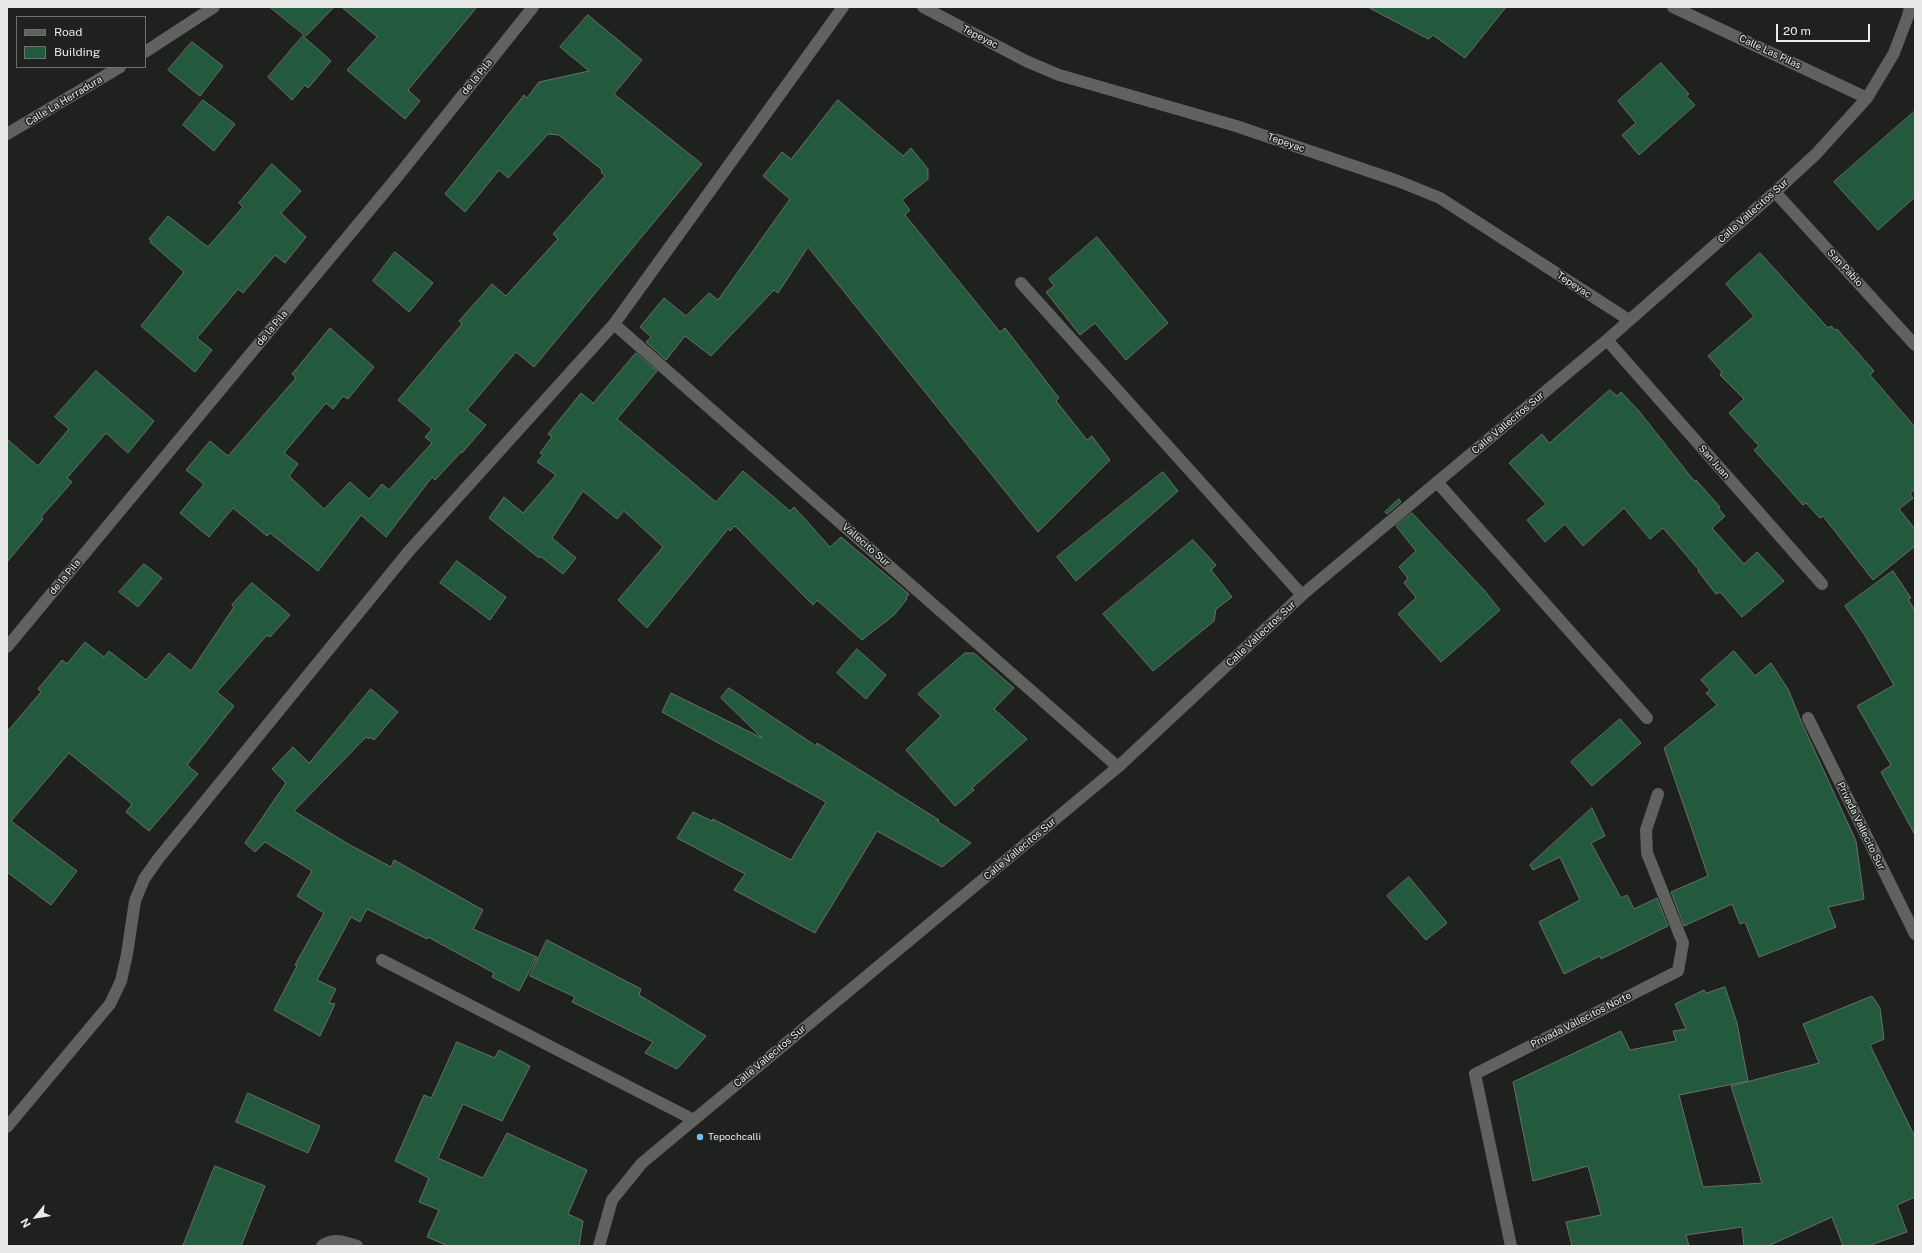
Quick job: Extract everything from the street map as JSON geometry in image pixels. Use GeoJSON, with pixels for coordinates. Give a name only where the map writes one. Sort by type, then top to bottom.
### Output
{"type":"FeatureCollection","features":[{"type":"Feature","properties":{"kind":"street"},"geometry":{"type":"LineString","coordinates":[[146,51],[214,7]]}},
{"type":"Feature","properties":{"kind":"street","name":"de la Pila"},"geometry":{"type":"LineString","coordinates":[[7,647],[393,182],[533,7]]}},
{"type":"Feature","properties":{"kind":"street"},"geometry":{"type":"LineString","coordinates":[[7,1127],[110,1004],[121,981],[127,954],[135,901],[144,879],[158,859],[409,551],[614,324],[843,7]]}},
{"type":"Feature","properties":{"kind":"street","name":"Tepeyac"},"geometry":{"type":"LineString","coordinates":[[923,7],[1026,61],[1059,75],[1236,126],[1398,181],[1440,198],[1629,320]]}},
{"type":"Feature","properties":{"kind":"street","name":"Calle Las Pilas"},"geometry":{"type":"LineString","coordinates":[[1673,7],[1867,98]]}},
{"type":"Feature","properties":{"kind":"street","name":"Calle Vallecitos Sur"},"geometry":{"type":"LineString","coordinates":[[599,1246],[612,1200],[642,1163],[1118,767],[1302,595],[1607,340],[1816,154],[1867,98],[1894,53],[1911,15]]}},
{"type":"Feature","properties":{"kind":"street","name":"Calle La Herradura"},"geometry":{"type":"LineString","coordinates":[[7,134],[118,68]]}},
{"type":"Feature","properties":{"kind":"street","name":"San Pablo"},"geometry":{"type":"LineString","coordinates":[[1775,192],[1915,344]]}},
{"type":"Feature","properties":{"kind":"street"},"geometry":{"type":"LineString","coordinates":[[1021,283],[1302,595]]}},
{"type":"Feature","properties":{"kind":"street","name":"Vallecito Sur"},"geometry":{"type":"LineString","coordinates":[[614,324],[1118,767]]}},
{"type":"Feature","properties":{"kind":"street","name":"San Juan"},"geometry":{"type":"LineString","coordinates":[[1607,340],[1822,584]]}},
{"type":"Feature","properties":{"kind":"street"},"geometry":{"type":"LineString","coordinates":[[1438,482],[1647,718]]}},
{"type":"Feature","properties":{"kind":"street","name":"Privada Vallecito Sur"},"geometry":{"type":"LineString","coordinates":[[1808,718],[1915,934]]}},
{"type":"Feature","properties":{"kind":"street","name":"Privada Vallecitos Norte"},"geometry":{"type":"LineString","coordinates":[[1511,1246],[1475,1074],[1678,971],[1683,943],[1648,853],[1646,830],[1658,794]]}},
{"type":"Feature","properties":{"kind":"street"},"geometry":{"type":"LineString","coordinates":[[382,960],[694,1120]]}},
{"type":"Feature","properties":{"kind":"street"},"geometry":{"type":"LineString","coordinates":[[322,1246],[325,1243],[336,1241],[347,1242],[357,1246]]}},
{"type":"Feature","properties":{"kind":"building"},"geometry":{"type":"Polygon","coordinates":[[[270,7],[334,7],[306,36],[270,7]]]}},
{"type":"Feature","properties":{"kind":"building"},"geometry":{"type":"Polygon","coordinates":[[[342,7],[477,7],[408,90],[420,101],[405,119],[347,70],[377,37],[342,7]]]}},
{"type":"Feature","properties":{"kind":"building"},"geometry":{"type":"Polygon","coordinates":[[[1368,7],[1506,7],[1465,58],[1433,35],[1429,39],[1368,7]]]}},
{"type":"Feature","properties":{"kind":"building"},"geometry":{"type":"Polygon","coordinates":[[[588,15],[642,60],[614,94],[702,164],[534,367],[516,352],[467,410],[486,425],[462,453],[461,452],[435,480],[432,477],[386,537],[361,515],[318,571],[270,533],[267,536],[233,508],[209,537],[180,513],[204,484],[186,470],[210,441],[228,456],[296,378],[292,374],[330,328],[374,367],[348,399],[343,396],[333,409],[326,403],[284,453],[298,464],[289,476],[324,509],[350,482],[369,499],[382,484],[389,490],[432,443],[425,437],[432,429],[398,400],[462,324],[459,321],[492,284],[506,296],[558,239],[553,234],[605,176],[601,172],[602,170],[559,135],[548,134],[508,178],[499,170],[465,212],[445,194],[524,95],[527,98],[539,82],[589,71],[560,47],[588,15]]]}},
{"type":"Feature","properties":{"kind":"building"},"geometry":{"type":"Polygon","coordinates":[[[303,36],[331,61],[308,88],[305,85],[292,100],[268,77],[303,36]]]}},
{"type":"Feature","properties":{"kind":"building"},"geometry":{"type":"Polygon","coordinates":[[[192,42],[223,66],[200,96],[168,70],[192,42]]]}},
{"type":"Feature","properties":{"kind":"building"},"geometry":{"type":"Polygon","coordinates":[[[1661,63],[1689,94],[1686,96],[1695,105],[1639,155],[1622,135],[1636,123],[1618,101],[1661,63]]]}},
{"type":"Feature","properties":{"kind":"building"},"geometry":{"type":"Polygon","coordinates":[[[203,100],[235,124],[214,151],[183,125],[203,100]]]}},
{"type":"Feature","properties":{"kind":"building"},"geometry":{"type":"Polygon","coordinates":[[[838,100],[903,156],[911,148],[928,169],[928,179],[902,200],[910,210],[905,215],[1000,332],[1005,328],[1059,398],[1056,401],[1087,440],[1092,436],[1110,460],[1038,532],[808,247],[778,293],[774,290],[711,356],[685,336],[666,360],[646,342],[651,337],[640,327],[664,298],[686,316],[709,293],[718,300],[790,199],[763,176],[782,152],[791,159],[838,100]]]}},
{"type":"Feature","properties":{"kind":"building"},"geometry":{"type":"Polygon","coordinates":[[[1915,111],[1915,197],[1878,230],[1834,182],[1915,111]]]}},
{"type":"Feature","properties":{"kind":"building"},"geometry":{"type":"Polygon","coordinates":[[[272,164],[301,191],[281,213],[306,237],[285,263],[275,255],[243,293],[238,289],[197,338],[212,350],[195,372],[141,326],[184,272],[150,242],[151,241],[149,239],[168,216],[208,247],[243,207],[239,203],[272,164]]]}},
{"type":"Feature","properties":{"kind":"building"},"geometry":{"type":"Polygon","coordinates":[[[1097,237],[1168,323],[1126,360],[1095,323],[1080,335],[1046,292],[1054,286],[1049,279],[1097,237]]]}},
{"type":"Feature","properties":{"kind":"building"},"geometry":{"type":"Polygon","coordinates":[[[395,252],[433,283],[409,312],[373,281],[395,252]]]}},
{"type":"Feature","properties":{"kind":"building"},"geometry":{"type":"Polygon","coordinates":[[[1760,253],[1828,328],[1831,326],[1835,330],[1837,329],[1874,371],[1870,375],[1915,427],[1915,489],[1910,494],[1913,498],[1899,509],[1915,529],[1915,546],[1873,580],[1823,516],[1820,518],[1806,503],[1803,505],[1754,450],[1759,446],[1729,413],[1744,399],[1720,375],[1722,372],[1708,356],[1754,316],[1726,284],[1760,253]]]}},
{"type":"Feature","properties":{"kind":"building"},"geometry":{"type":"Polygon","coordinates":[[[636,353],[657,371],[617,419],[716,502],[743,471],[790,511],[794,507],[830,547],[841,537],[909,594],[906,598],[907,599],[894,615],[862,640],[817,600],[813,605],[735,526],[730,531],[728,529],[647,628],[618,600],[663,547],[624,511],[617,519],[583,491],[552,538],[576,558],[563,574],[540,556],[539,558],[489,518],[504,497],[523,513],[556,475],[537,462],[543,455],[540,453],[552,437],[548,434],[581,393],[593,403],[636,353]]]}},
{"type":"Feature","properties":{"kind":"building"},"geometry":{"type":"Polygon","coordinates":[[[96,371],[154,421],[128,453],[106,433],[67,478],[72,482],[41,517],[43,519],[7,562],[7,439],[38,466],[69,429],[55,417],[96,371]]]}},
{"type":"Feature","properties":{"kind":"building"},"geometry":{"type":"Polygon","coordinates":[[[1610,390],[1617,396],[1621,392],[1638,410],[1695,482],[1696,480],[1720,507],[1718,508],[1725,516],[1712,528],[1744,564],[1757,552],[1784,581],[1742,617],[1720,592],[1716,594],[1698,571],[1699,570],[1663,528],[1650,539],[1624,508],[1583,546],[1565,524],[1545,542],[1527,520],[1546,504],[1509,463],[1542,434],[1549,443],[1610,390]]]}},
{"type":"Feature","properties":{"kind":"building"},"geometry":{"type":"Polygon","coordinates":[[[1163,472],[1178,491],[1076,581],[1057,557],[1163,472]]]}},
{"type":"Feature","properties":{"kind":"building"},"geometry":{"type":"Polygon","coordinates":[[[1399,499],[1401,502],[1387,514],[1385,512],[1399,499]]]}},
{"type":"Feature","properties":{"kind":"building"},"geometry":{"type":"Polygon","coordinates":[[[1412,513],[1484,590],[1500,610],[1441,662],[1398,614],[1416,598],[1404,583],[1408,578],[1399,567],[1416,551],[1396,526],[1412,513]]]}},
{"type":"Feature","properties":{"kind":"building"},"geometry":{"type":"Polygon","coordinates":[[[1193,540],[1216,565],[1211,570],[1232,597],[1216,609],[1214,621],[1153,671],[1103,614],[1193,540]]]}},
{"type":"Feature","properties":{"kind":"building"},"geometry":{"type":"Polygon","coordinates":[[[457,561],[506,597],[490,620],[440,583],[457,561]]]}},
{"type":"Feature","properties":{"kind":"building"},"geometry":{"type":"Polygon","coordinates":[[[144,564],[162,578],[138,607],[119,592],[144,564]]]}},
{"type":"Feature","properties":{"kind":"building"},"geometry":{"type":"Polygon","coordinates":[[[1893,571],[1911,598],[1908,599],[1915,611],[1915,835],[1881,772],[1891,765],[1857,706],[1894,685],[1864,634],[1845,606],[1893,571]]]}},
{"type":"Feature","properties":{"kind":"building"},"geometry":{"type":"Polygon","coordinates":[[[252,583],[290,615],[270,637],[267,635],[217,692],[234,706],[187,765],[198,774],[149,831],[126,812],[132,804],[69,753],[11,821],[77,871],[51,905],[7,872],[7,732],[41,692],[38,689],[62,660],[67,664],[85,642],[104,657],[109,651],[146,680],[169,653],[191,671],[234,607],[232,605],[252,583]]]}},
{"type":"Feature","properties":{"kind":"building"},"geometry":{"type":"Polygon","coordinates":[[[857,649],[886,675],[866,699],[837,673],[857,649]]]}},
{"type":"Feature","properties":{"kind":"building"},"geometry":{"type":"Polygon","coordinates":[[[1734,651],[1755,676],[1771,663],[1789,691],[1801,721],[1856,841],[1864,899],[1828,907],[1836,927],[1759,957],[1745,922],[1740,924],[1732,904],[1684,926],[1671,892],[1708,876],[1664,748],[1717,705],[1706,693],[1710,690],[1701,680],[1734,651]]]}},
{"type":"Feature","properties":{"kind":"building"},"geometry":{"type":"Polygon","coordinates":[[[965,653],[974,653],[1014,688],[994,709],[1027,739],[972,788],[974,790],[955,806],[906,750],[941,716],[918,694],[965,653]]]}},
{"type":"Feature","properties":{"kind":"building"},"geometry":{"type":"Polygon","coordinates":[[[729,688],[816,746],[817,743],[939,820],[937,821],[971,843],[942,867],[877,831],[815,933],[734,890],[745,874],[677,838],[693,812],[712,821],[713,819],[791,860],[826,802],[662,712],[671,693],[762,738],[721,698],[729,688]]]}},
{"type":"Feature","properties":{"kind":"building"},"geometry":{"type":"Polygon","coordinates":[[[371,689],[398,712],[374,740],[370,737],[369,739],[366,737],[294,811],[350,845],[391,867],[394,860],[483,910],[473,929],[537,957],[519,991],[492,977],[494,973],[428,937],[427,939],[367,909],[360,922],[351,917],[317,980],[336,989],[329,1003],[335,1004],[320,1036],[274,1010],[297,966],[295,965],[324,913],[297,896],[312,871],[265,842],[255,852],[245,843],[286,783],[272,769],[293,747],[309,763],[371,689]]]}},
{"type":"Feature","properties":{"kind":"building"},"geometry":{"type":"Polygon","coordinates":[[[1620,719],[1641,743],[1592,786],[1571,762],[1620,719]]]}},
{"type":"Feature","properties":{"kind":"building"},"geometry":{"type":"Polygon","coordinates":[[[1592,808],[1605,836],[1591,843],[1621,898],[1627,895],[1634,909],[1657,898],[1668,926],[1601,959],[1600,956],[1564,974],[1539,922],[1580,900],[1560,857],[1533,870],[1530,865],[1592,808]]]}},
{"type":"Feature","properties":{"kind":"building"},"geometry":{"type":"Polygon","coordinates":[[[1409,877],[1447,923],[1426,940],[1387,896],[1409,877]]]}},
{"type":"Feature","properties":{"kind":"building"},"geometry":{"type":"Polygon","coordinates":[[[547,940],[641,989],[639,995],[706,1036],[677,1069],[645,1053],[653,1042],[572,1002],[575,997],[530,976],[547,940]]]}},
{"type":"Feature","properties":{"kind":"building"},"geometry":{"type":"Polygon","coordinates":[[[1725,987],[1737,1023],[1748,1081],[1679,1095],[1703,1187],[1762,1183],[1731,1086],[1819,1063],[1803,1024],[1872,996],[1880,1008],[1884,1039],[1870,1045],[1915,1137],[1915,1197],[1897,1205],[1907,1232],[1868,1246],[1843,1246],[1832,1217],[1768,1246],[1744,1246],[1742,1227],[1686,1235],[1689,1246],[1572,1246],[1566,1222],[1601,1215],[1588,1166],[1533,1181],[1513,1082],[1621,1031],[1630,1050],[1676,1041],[1673,1031],[1686,1029],[1675,1004],[1704,990],[1706,993],[1725,987]]]}},
{"type":"Feature","properties":{"kind":"building"},"geometry":{"type":"Polygon","coordinates":[[[457,1042],[495,1058],[499,1050],[530,1066],[502,1121],[463,1104],[438,1158],[483,1178],[507,1133],[587,1170],[568,1214],[583,1221],[579,1246],[448,1246],[427,1237],[439,1210],[419,1202],[429,1178],[395,1161],[424,1095],[431,1098],[457,1042]]]}},
{"type":"Feature","properties":{"kind":"building"},"geometry":{"type":"Polygon","coordinates":[[[248,1093],[320,1126],[308,1153],[236,1122],[248,1093]]]}},
{"type":"Feature","properties":{"kind":"building"},"geometry":{"type":"Polygon","coordinates":[[[215,1166],[265,1186],[241,1246],[183,1246],[215,1166]]]}},
{"type":"Feature","properties":{"kind":"place","name":"Tepochcalli"},"geometry":{"type":"Point","coordinates":[700,1137]}}]}
